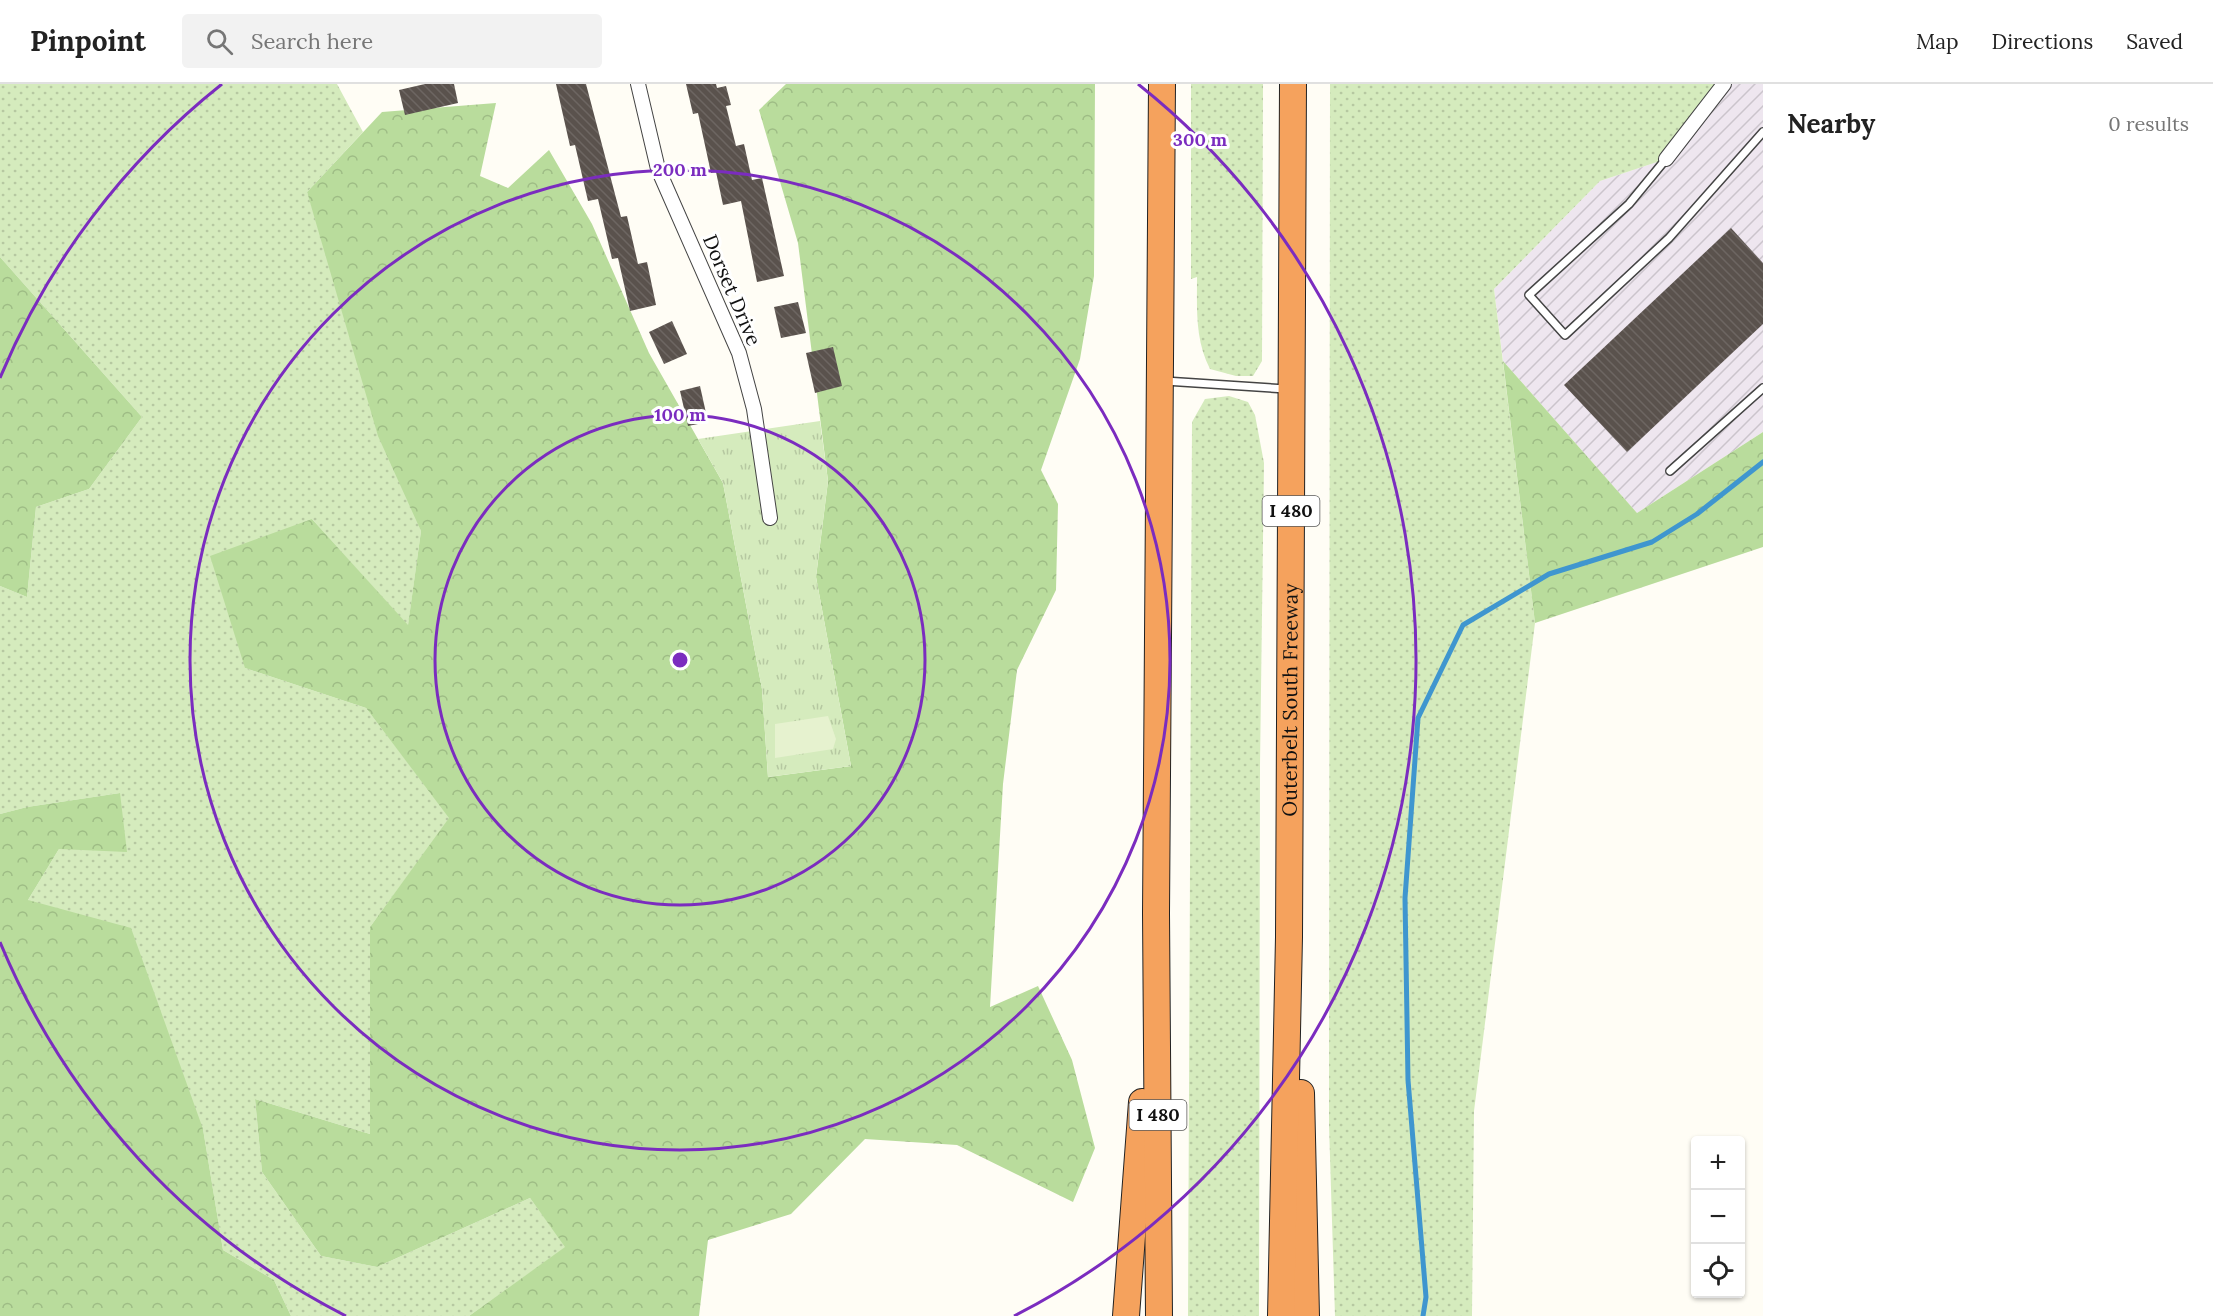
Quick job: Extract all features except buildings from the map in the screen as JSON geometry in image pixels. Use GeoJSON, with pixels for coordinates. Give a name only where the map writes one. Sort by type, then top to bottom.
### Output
{"type":"FeatureCollection","features":[{"type":"Feature","properties":{"kind":"highway","name":"I 480"},"geometry":{"type":"LineString","coordinates":[[1159,1316],[1156,913],[1162,84]]}},
{"type":"Feature","properties":{"kind":"highway","name":"Outerbelt South Freeway"},"geometry":{"type":"LineString","coordinates":[[1281,1316],[1289,938],[1293,84]]}},
{"type":"Feature","properties":{"kind":"highway"},"geometry":{"type":"LineString","coordinates":[[1126,1316],[1156,913]]}},
{"type":"Feature","properties":{"kind":"highway"},"geometry":{"type":"LineString","coordinates":[[1289,938],[1302,1117],[1306,1316]]}},
{"type":"Feature","properties":{"kind":"street","name":"Dorset Drive"},"geometry":{"type":"LineString","coordinates":[[638,84],[658,169],[739,353],[754,409],[770,518]]}},
{"type":"Feature","properties":{"kind":"street"},"geometry":{"type":"LineString","coordinates":[[1666,159],[1724,84]]}},
{"type":"Feature","properties":{"kind":"lane"},"geometry":{"type":"LineString","coordinates":[[1666,159],[1629,204],[1529,296],[1565,335],[1669,238],[1763,132]]}},
{"type":"Feature","properties":{"kind":"lane"},"geometry":{"type":"LineString","coordinates":[[1160,380],[1291,389]]}},
{"type":"Feature","properties":{"kind":"lane"},"geometry":{"type":"LineString","coordinates":[[1670,471],[1763,388]]}},
{"type":"Feature","properties":{"kind":"shaded area"},"geometry":{"type":"Polygon","coordinates":[[[1724,84],[1763,84],[1763,432],[1637,513],[1503,361],[1494,289],[1600,181],[1666,159],[1724,84]]]}},
{"type":"Feature","properties":{"kind":"green space"},"geometry":{"type":"Polygon","coordinates":[[[0,84],[337,84],[363,132],[307,192],[421,531],[408,626],[312,519],[245,668],[366,708],[450,818],[370,927],[370,1134],[255,1099],[262,1172],[321,1256],[377,1267],[530,1198],[566,1247],[469,1316],[291,1316],[274,1280],[223,1250],[203,1129],[28,900],[59,849],[120,793],[27,807],[0,814],[0,586],[27,597],[36,507],[89,489],[142,417],[0,257],[0,84]]]}},
{"type":"Feature","properties":{"kind":"green space"},"geometry":{"type":"Polygon","coordinates":[[[786,84],[1095,84],[1094,276],[1080,359],[1041,470],[1058,504],[1056,590],[1017,670],[1003,784],[990,1007],[1038,986],[1072,1060],[1095,1148],[1073,1202],[957,1145],[865,1139],[791,1214],[708,1240],[699,1316],[469,1316],[565,1247],[530,1198],[377,1267],[321,1256],[262,1172],[255,1099],[370,1134],[370,927],[449,818],[366,708],[245,668],[210,556],[312,519],[408,625],[421,531],[378,436],[307,192],[382,112],[496,103],[480,176],[508,188],[549,150],[592,224],[649,353],[723,483],[762,689],[768,777],[851,766],[816,577],[828,481],[798,243],[759,110],[786,84]]]}},
{"type":"Feature","properties":{"kind":"green space"},"geometry":{"type":"Polygon","coordinates":[[[1191,84],[1263,84],[1262,361],[1253,376],[1236,376],[1210,369],[1199,336],[1197,277],[1191,279],[1191,84]]]}},
{"type":"Feature","properties":{"kind":"green space"},"geometry":{"type":"Polygon","coordinates":[[[1330,84],[1724,84],[1666,159],[1600,181],[1494,289],[1535,623],[1474,1111],[1472,1316],[1335,1316],[1329,1125],[1330,84]]]}},
{"type":"Feature","properties":{"kind":"green space"},"geometry":{"type":"Polygon","coordinates":[[[0,257],[142,417],[89,489],[36,507],[27,597],[0,586],[0,257]]]}},
{"type":"Feature","properties":{"kind":"green space"},"geometry":{"type":"Polygon","coordinates":[[[1503,361],[1637,513],[1763,432],[1763,547],[1535,623],[1503,361]]]}},
{"type":"Feature","properties":{"kind":"green space"},"geometry":{"type":"Polygon","coordinates":[[[1229,396],[1248,402],[1255,415],[1264,463],[1260,765],[1259,1316],[1188,1316],[1192,422],[1205,399],[1229,396]]]}},
{"type":"Feature","properties":{"kind":"green space"},"geometry":{"type":"Polygon","coordinates":[[[820,421],[828,481],[816,577],[851,766],[768,777],[762,689],[723,483],[698,439],[820,421]]]}},
{"type":"Feature","properties":{"kind":"green space"},"geometry":{"type":"Polygon","coordinates":[[[828,716],[836,739],[833,749],[775,758],[775,724],[828,716]]]}},
{"type":"Feature","properties":{"kind":"green space"},"geometry":{"type":"Polygon","coordinates":[[[120,793],[127,852],[59,849],[28,900],[131,928],[203,1129],[223,1250],[274,1280],[291,1316],[0,1316],[0,814],[27,807],[120,793]]]}},
{"type":"Feature","properties":{"kind":"waterway"},"geometry":{"type":"LineString","coordinates":[[1423,1316],[1426,1297],[1408,1080],[1405,898],[1418,718],[1463,625],[1549,574],[1652,542],[1697,514],[1763,462]]}}]}
